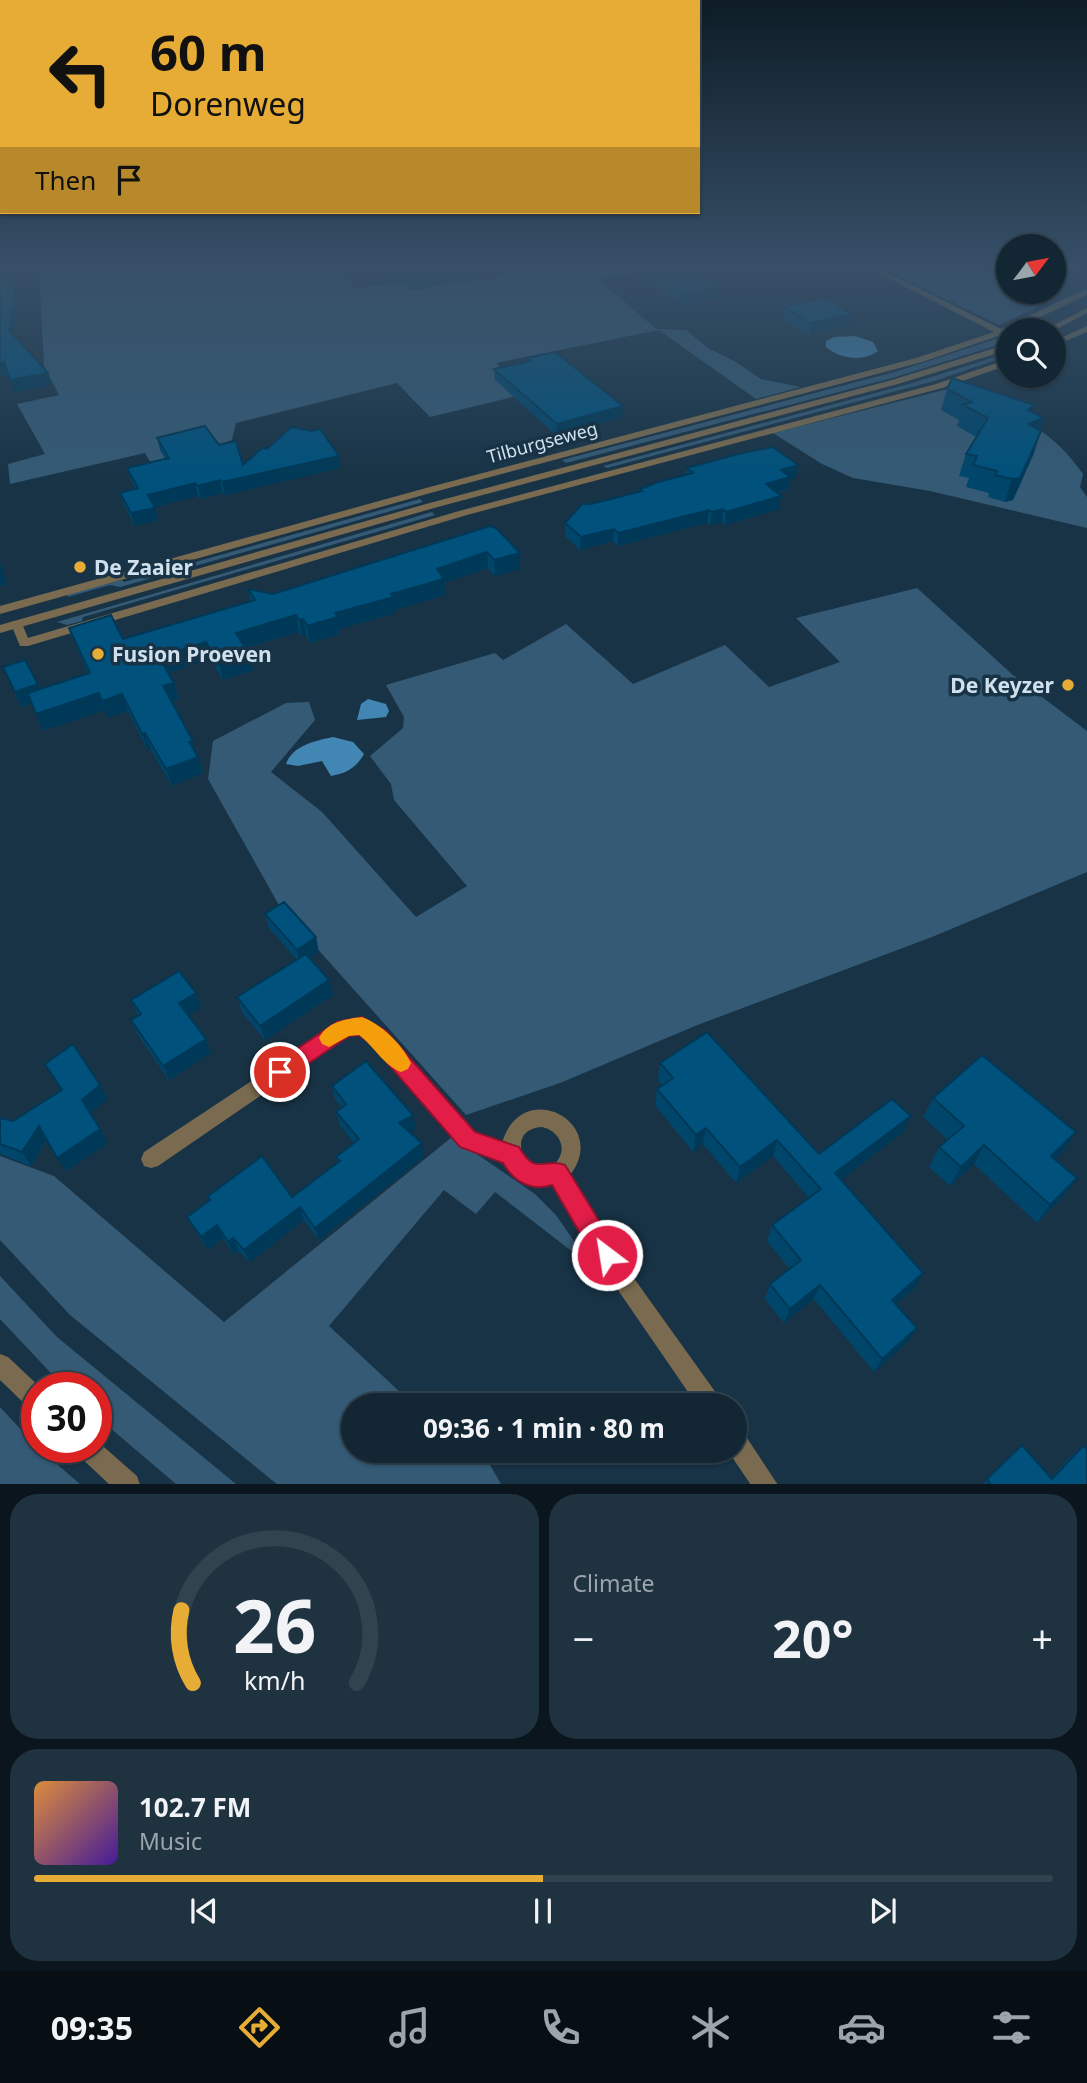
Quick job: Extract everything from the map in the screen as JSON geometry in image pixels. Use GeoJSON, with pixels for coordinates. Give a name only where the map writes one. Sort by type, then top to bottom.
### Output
{"type":"FeatureCollection","features":[{"type":"Feature","properties":{"kind":"street","name":"Tilburgseweg"},"geometry":{"type":"LineString","coordinates":[[0,610],[442,487],[907,363],[980,339]]}},
{"type":"Feature","properties":{"kind":"street","name":"Tilburgseweg"},"geometry":{"type":"LineString","coordinates":[[0,629],[443,503],[895,382],[996,351]]}},
{"type":"Feature","properties":{"kind":"street"},"geometry":{"type":"LineString","coordinates":[[17,624],[24,643],[463,513],[914,393],[996,366]]}},
{"type":"Feature","properties":{"kind":"street"},"geometry":{"type":"LineString","coordinates":[[151,1159],[345,1028],[362,1026],[378,1037],[468,1140],[511,1155]]}},
{"type":"Feature","properties":{"kind":"street"},"geometry":{"type":"LineString","coordinates":[[545,1118],[566,1129],[572,1152],[568,1163],[557,1173],[544,1177],[530,1175],[518,1167],[511,1155],[511,1140],[518,1128],[530,1120],[545,1118]]}},
{"type":"Feature","properties":{"kind":"street"},"geometry":{"type":"LineString","coordinates":[[557,1173],[616,1270],[702,1393]]}},
{"type":"Feature","properties":{"kind":"street"},"geometry":{"type":"LineString","coordinates":[[0,1365],[21,1385]]}},
{"type":"Feature","properties":{"kind":"street"},"geometry":{"type":"LineString","coordinates":[[747,1457],[765,1484]]}},
{"type":"Feature","properties":{"kind":"street"},"geometry":{"type":"LineString","coordinates":[[104,1463],[127,1484]]}},
{"type":"Feature","properties":{"kind":"shaded area"},"geometry":{"type":"Polygon","coordinates":[[[43,339],[613,339],[496,363],[525,394],[430,417],[397,383],[236,423],[232,440],[152,465],[145,453],[10,484],[8,464],[45,454],[17,404],[59,395],[44,366],[43,339]]]}},
{"type":"Feature","properties":{"kind":"shaded area"},"geometry":{"type":"Polygon","coordinates":[[[672,339],[697,339],[761,379],[801,387],[756,399],[672,339]]]}},
{"type":"Feature","properties":{"kind":"shaded area"},"geometry":{"type":"Polygon","coordinates":[[[865,339],[873,342],[878,351],[866,357],[852,358],[832,351],[826,347],[826,341],[865,339]]]}},
{"type":"Feature","properties":{"kind":"shaded area"},"geometry":{"type":"Polygon","coordinates":[[[996,339],[996,346],[892,378],[566,463],[562,460],[898,371],[996,339]]]}},
{"type":"Feature","properties":{"kind":"shaded area"},"geometry":{"type":"Polygon","coordinates":[[[996,357],[996,360],[934,381],[607,468],[603,466],[909,384],[996,357]]]}},
{"type":"Feature","properties":{"kind":"shaded area"},"geometry":{"type":"Polygon","coordinates":[[[952,388],[1025,421],[1040,430],[1069,456],[1083,474],[1080,487],[1087,497],[1087,528],[930,491],[853,478],[822,464],[773,433],[952,388]]]}},
{"type":"Feature","properties":{"kind":"shaded area"},"geometry":{"type":"Polygon","coordinates":[[[420,499],[423,502],[120,587],[110,585],[68,597],[67,594],[122,580],[124,582],[420,499]]]}},
{"type":"Feature","properties":{"kind":"shaded area"},"geometry":{"type":"Polygon","coordinates":[[[432,512],[435,515],[83,617],[82,621],[67,625],[57,622],[432,512]]]}},
{"type":"Feature","properties":{"kind":"shaded area"},"geometry":{"type":"Polygon","coordinates":[[[917,588],[1013,675],[1087,731],[1087,872],[932,937],[695,1026],[560,1083],[466,1115],[280,907],[208,779],[213,741],[286,703],[309,702],[315,720],[271,772],[322,812],[416,917],[467,886],[394,800],[391,784],[370,756],[403,728],[404,717],[386,685],[495,653],[503,660],[566,624],[633,684],[725,645],[769,687],[840,662],[796,618],[917,588]]]}},
{"type":"Feature","properties":{"kind":"shaded area"},"geometry":{"type":"Polygon","coordinates":[[[368,699],[386,704],[389,711],[386,717],[357,720],[361,704],[368,699]]]}},
{"type":"Feature","properties":{"kind":"shaded area"},"geometry":{"type":"Polygon","coordinates":[[[333,737],[353,742],[364,754],[350,769],[331,776],[322,761],[298,766],[286,764],[299,748],[333,737]]]}},
{"type":"Feature","properties":{"kind":"shaded area"},"geometry":{"type":"Polygon","coordinates":[[[452,1137],[535,1194],[556,1215],[591,1266],[495,1192],[476,1214],[444,1190],[329,1326],[401,1393],[341,1393],[341,1463],[489,1463],[501,1484],[277,1484],[70,1315],[0,1240],[0,1156],[54,1176],[224,1322],[452,1137]]]}},
{"type":"Feature","properties":{"kind":"shaded area"},"geometry":{"type":"Polygon","coordinates":[[[0,1276],[57,1337],[100,1372],[50,1372],[0,1319],[0,1276]]]}},
{"type":"Feature","properties":{"kind":"shaded area"},"geometry":{"type":"Polygon","coordinates":[[[112,1382],[236,1484],[176,1484],[112,1430],[112,1382]]]}},
{"type":"Feature","properties":{"kind":"shaded area"},"geometry":{"type":"Polygon","coordinates":[[[0,1407],[21,1430],[21,1463],[56,1463],[80,1484],[0,1484],[0,1407]]]}},
{"type":"Feature","properties":{"kind":"building"},"geometry":{"type":"Polygon","coordinates":[[[0,339],[17,339],[48,373],[10,380],[4,362],[0,363],[0,339]]]}},
{"type":"Feature","properties":{"kind":"building"},"geometry":{"type":"Polygon","coordinates":[[[555,352],[623,406],[557,424],[494,369],[531,361],[527,358],[555,352]]]}},
{"type":"Feature","properties":{"kind":"building"},"geometry":{"type":"Polygon","coordinates":[[[952,378],[1034,405],[1028,410],[1044,418],[1028,424],[1041,431],[1020,478],[995,475],[997,471],[973,465],[977,456],[966,454],[988,418],[963,405],[972,402],[947,389],[952,378]]]}},
{"type":"Feature","properties":{"kind":"building"},"geometry":{"type":"Polygon","coordinates":[[[205,426],[219,445],[236,441],[243,465],[262,448],[267,449],[291,427],[311,431],[320,429],[339,456],[222,482],[220,480],[198,486],[195,483],[148,495],[155,508],[131,513],[120,493],[138,488],[127,468],[169,458],[157,438],[205,426]]]}},
{"type":"Feature","properties":{"kind":"building"},"geometry":{"type":"Polygon","coordinates":[[[773,447],[798,465],[781,470],[790,477],[766,484],[781,496],[726,512],[723,509],[712,512],[709,510],[618,533],[614,529],[581,537],[565,523],[582,504],[642,491],[640,489],[658,482],[693,473],[687,468],[773,447]]]}},
{"type":"Feature","properties":{"kind":"building"},"geometry":{"type":"Polygon","coordinates":[[[490,526],[496,528],[520,553],[494,560],[487,552],[437,569],[444,579],[391,594],[394,597],[335,613],[338,617],[307,626],[303,619],[299,620],[296,615],[236,633],[249,654],[219,664],[206,642],[159,657],[174,683],[163,686],[193,741],[189,742],[198,757],[166,769],[145,733],[142,734],[122,694],[102,701],[99,693],[36,714],[28,693],[90,673],[69,628],[111,615],[123,639],[255,600],[248,589],[273,594],[490,526]]]}},
{"type":"Feature","properties":{"kind":"building"},"geometry":{"type":"Polygon","coordinates":[[[25,660],[38,684],[15,692],[3,667],[25,660]]]}},
{"type":"Feature","properties":{"kind":"building"},"geometry":{"type":"Polygon","coordinates":[[[284,902],[316,937],[297,950],[265,914],[284,902]]]}},
{"type":"Feature","properties":{"kind":"building"},"geometry":{"type":"Polygon","coordinates":[[[306,954],[329,980],[260,1026],[237,997],[306,954]]]}},
{"type":"Feature","properties":{"kind":"building"},"geometry":{"type":"Polygon","coordinates":[[[179,971],[196,993],[179,1003],[206,1039],[163,1066],[131,1020],[141,1014],[131,1000],[179,971]]]}},
{"type":"Feature","properties":{"kind":"building"},"geometry":{"type":"Polygon","coordinates":[[[707,1032],[819,1154],[892,1099],[911,1116],[835,1173],[923,1273],[892,1300],[917,1328],[882,1359],[820,1285],[790,1309],[770,1284],[801,1260],[772,1225],[821,1189],[777,1140],[740,1167],[706,1128],[696,1135],[657,1089],[673,1078],[660,1063],[707,1032]]]}},
{"type":"Feature","properties":{"kind":"building"},"geometry":{"type":"Polygon","coordinates":[[[73,1044],[100,1085],[82,1100],[100,1129],[57,1158],[39,1126],[22,1152],[0,1144],[1,1118],[13,1121],[62,1090],[45,1064],[73,1044]]]}},
{"type":"Feature","properties":{"kind":"building"},"geometry":{"type":"Polygon","coordinates":[[[982,1055],[1076,1132],[1051,1156],[1077,1178],[1050,1205],[984,1145],[961,1167],[939,1147],[964,1126],[933,1098],[982,1055]]]}},
{"type":"Feature","properties":{"kind":"building"},"geometry":{"type":"Polygon","coordinates":[[[366,1061],[413,1115],[399,1123],[422,1143],[315,1228],[300,1207],[244,1250],[233,1238],[228,1242],[217,1225],[201,1237],[187,1217],[210,1200],[208,1196],[262,1156],[292,1197],[340,1161],[336,1157],[359,1139],[336,1112],[346,1104],[332,1086],[366,1061]]]}},
{"type":"Feature","properties":{"kind":"building"},"geometry":{"type":"Polygon","coordinates":[[[1022,1445],[1052,1479],[1083,1446],[1087,1449],[1087,1484],[990,1484],[987,1479],[1022,1445]]]}},
{"type":"Feature","properties":{"kind":"slow traffic"},"geometry":{"type":"LineString","coordinates":[[329,1038],[345,1028],[362,1026],[378,1037],[401,1063]]}},
{"type":"Feature","properties":{"kind":"place","name":"De Zaaier"},"geometry":{"type":"Point","coordinates":[80,567]}},
{"type":"Feature","properties":{"kind":"place","name":"Fusion Proeven"},"geometry":{"type":"Point","coordinates":[98,654]}},
{"type":"Feature","properties":{"kind":"place","name":"De Keyzer"},"geometry":{"type":"Point","coordinates":[1068,685]}},
{"type":"Feature","properties":{"kind":"route"},"geometry":{"type":"LineString","coordinates":[[280,1072],[345,1028],[362,1026],[378,1037],[468,1140],[511,1155],[518,1167],[530,1175],[544,1177],[557,1173],[607,1255]]}}]}
